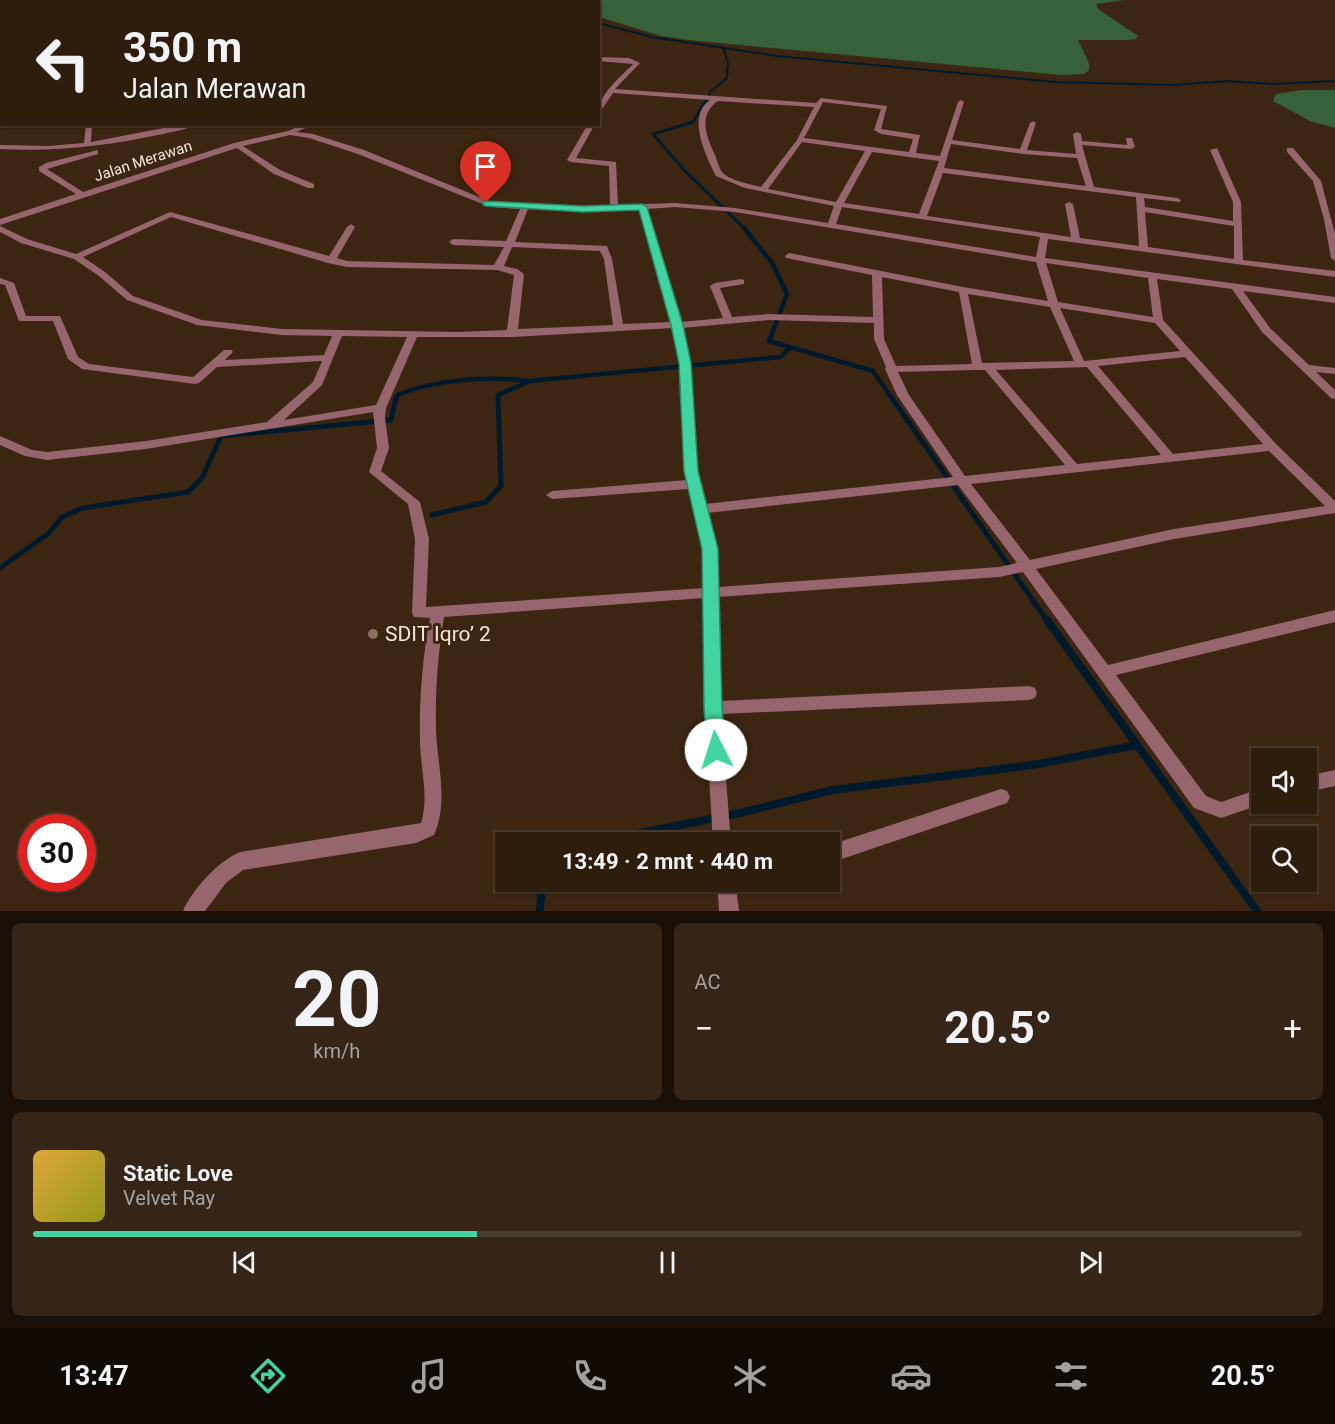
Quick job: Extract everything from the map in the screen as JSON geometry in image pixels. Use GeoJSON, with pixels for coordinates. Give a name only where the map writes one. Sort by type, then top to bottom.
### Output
{"type":"FeatureCollection","features":[{"type":"Feature","properties":{"kind":"street"},"geometry":{"type":"LineString","coordinates":[[600,59],[625,59],[636,62],[630,73],[612,89],[600,110]]}},
{"type":"Feature","properties":{"kind":"street"},"geometry":{"type":"LineString","coordinates":[[602,87],[709,98],[817,105]]}},
{"type":"Feature","properties":{"kind":"street"},"geometry":{"type":"LineString","coordinates":[[709,98],[702,126],[719,174],[764,189],[839,204],[1044,237],[1076,239],[1335,274]]}},
{"type":"Feature","properties":{"kind":"street"},"geometry":{"type":"LineString","coordinates":[[764,189],[800,140],[819,101],[884,106],[886,108],[878,131],[917,137],[912,155]]}},
{"type":"Feature","properties":{"kind":"street"},"geometry":{"type":"LineString","coordinates":[[922,217],[940,170],[961,102]]}},
{"type":"Feature","properties":{"kind":"street"},"geometry":{"type":"LineString","coordinates":[[1023,152],[1033,123]]}},
{"type":"Feature","properties":{"kind":"street"},"geometry":{"type":"LineString","coordinates":[[87,145],[89,126]]}},
{"type":"Feature","properties":{"kind":"street"},"geometry":{"type":"LineString","coordinates":[[148,126],[150,135]]}},
{"type":"Feature","properties":{"kind":"street"},"geometry":{"type":"LineString","coordinates":[[0,147],[87,145],[190,126]]}},
{"type":"Feature","properties":{"kind":"street"},"geometry":{"type":"LineString","coordinates":[[284,133],[306,126]]}},
{"type":"Feature","properties":{"kind":"street"},"geometry":{"type":"LineString","coordinates":[[591,126],[571,160],[613,164],[614,208]]}},
{"type":"Feature","properties":{"kind":"street","name":"Jalan Merawan"},"geometry":{"type":"LineString","coordinates":[[0,222],[152,171],[284,133],[310,136],[361,152],[488,204],[525,207],[614,208],[675,205],[735,210],[1040,260],[1335,300]]}},
{"type":"Feature","properties":{"kind":"street"},"geometry":{"type":"LineString","coordinates":[[1091,189],[1080,156],[1077,138],[1131,147],[1129,140]]}},
{"type":"Feature","properties":{"kind":"street"},"geometry":{"type":"LineString","coordinates":[[800,140],[943,159]]}},
{"type":"Feature","properties":{"kind":"street"},"geometry":{"type":"LineString","coordinates":[[949,142],[1023,152],[1080,156]]}},
{"type":"Feature","properties":{"kind":"street"},"geometry":{"type":"LineString","coordinates":[[237,145],[277,172],[311,186]]}},
{"type":"Feature","properties":{"kind":"street"},"geometry":{"type":"LineString","coordinates":[[831,225],[839,204],[870,149]]}},
{"type":"Feature","properties":{"kind":"street"},"geometry":{"type":"LineString","coordinates":[[1214,150],[1237,202],[1239,262]]}},
{"type":"Feature","properties":{"kind":"street"},"geometry":{"type":"LineString","coordinates":[[1290,150],[1317,180],[1328,219],[1335,258]]}},
{"type":"Feature","properties":{"kind":"street"},"geometry":{"type":"LineString","coordinates":[[83,195],[42,169],[95,152]]}},
{"type":"Feature","properties":{"kind":"street"},"geometry":{"type":"LineString","coordinates":[[940,170],[1177,200]]}},
{"type":"Feature","properties":{"kind":"street"},"geometry":{"type":"LineString","coordinates":[[1140,195],[1144,248]]}},
{"type":"Feature","properties":{"kind":"street"},"geometry":{"type":"LineString","coordinates":[[1069,204],[1076,239]]}},
{"type":"Feature","properties":{"kind":"street"},"geometry":{"type":"LineString","coordinates":[[498,268],[525,207]]}},
{"type":"Feature","properties":{"kind":"street"},"geometry":{"type":"LineString","coordinates":[[642,207],[677,325],[685,367],[693,484],[710,549],[713,708],[721,832]]}},
{"type":"Feature","properties":{"kind":"street"},"geometry":{"type":"LineString","coordinates":[[1141,209],[1239,224]]}},
{"type":"Feature","properties":{"kind":"street"},"geometry":{"type":"LineString","coordinates":[[77,257],[170,214],[332,261],[375,265],[498,268],[516,271],[519,274],[512,334]]}},
{"type":"Feature","properties":{"kind":"street"},"geometry":{"type":"LineString","coordinates":[[332,261],[351,228]]}},
{"type":"Feature","properties":{"kind":"street"},"geometry":{"type":"LineString","coordinates":[[0,229],[24,241],[77,257],[130,297],[193,321],[282,332],[512,334],[677,325],[769,317],[878,320]]}},
{"type":"Feature","properties":{"kind":"street"},"geometry":{"type":"LineString","coordinates":[[1044,237],[1040,260],[1054,305],[1085,364],[1170,458]]}},
{"type":"Feature","properties":{"kind":"street"},"geometry":{"type":"LineString","coordinates":[[453,242],[604,248],[608,259],[618,327]]}},
{"type":"Feature","properties":{"kind":"street"},"geometry":{"type":"LineString","coordinates":[[789,256],[963,290],[1158,321]]}},
{"type":"Feature","properties":{"kind":"street"},"geometry":{"type":"LineString","coordinates":[[877,274],[879,339],[890,369],[903,395],[958,481],[1200,802],[1221,810],[1251,800]]}},
{"type":"Feature","properties":{"kind":"street"},"geometry":{"type":"LineString","coordinates":[[1152,276],[1158,321],[1185,354],[1272,447],[1335,508]]}},
{"type":"Feature","properties":{"kind":"street"},"geometry":{"type":"LineString","coordinates":[[0,281],[9,283],[22,319],[57,318],[73,358],[86,367],[195,381],[228,352]]}},
{"type":"Feature","properties":{"kind":"street"},"geometry":{"type":"LineString","coordinates":[[729,319],[715,286],[741,282]]}},
{"type":"Feature","properties":{"kind":"street"},"geometry":{"type":"LineString","coordinates":[[1235,287],[1266,330],[1335,396]]}},
{"type":"Feature","properties":{"kind":"street"},"geometry":{"type":"LineString","coordinates":[[963,290],[983,368],[1075,469]]}},
{"type":"Feature","properties":{"kind":"street"},"geometry":{"type":"LineString","coordinates":[[270,426],[314,389],[339,332]]}},
{"type":"Feature","properties":{"kind":"street"},"geometry":{"type":"LineString","coordinates":[[413,334],[380,410],[383,451],[375,465],[375,472],[412,500],[422,539],[419,613],[999,572],[1174,534],[1335,508]]}},
{"type":"Feature","properties":{"kind":"street"},"geometry":{"type":"LineString","coordinates":[[890,369],[1085,364],[1185,354]]}},
{"type":"Feature","properties":{"kind":"street"},"geometry":{"type":"LineString","coordinates":[[214,364],[328,358]]}},
{"type":"Feature","properties":{"kind":"street"},"geometry":{"type":"LineString","coordinates":[[1305,368],[1335,371]]}},
{"type":"Feature","properties":{"kind":"street"},"geometry":{"type":"LineString","coordinates":[[0,440],[29,453],[47,456],[146,445],[380,410]]}},
{"type":"Feature","properties":{"kind":"street"},"geometry":{"type":"LineString","coordinates":[[699,509],[1272,447]]}},
{"type":"Feature","properties":{"kind":"street"},"geometry":{"type":"LineString","coordinates":[[552,495],[693,484]]}},
{"type":"Feature","properties":{"kind":"street"},"geometry":{"type":"LineString","coordinates":[[193,911],[216,880],[230,866],[240,861],[416,834],[428,829],[433,819],[434,803],[429,756],[428,698],[430,660],[438,612]]}},
{"type":"Feature","properties":{"kind":"street"},"geometry":{"type":"LineString","coordinates":[[1103,672],[1335,616]]}},
{"type":"Feature","properties":{"kind":"street"},"geometry":{"type":"LineString","coordinates":[[713,708],[1029,693]]}},
{"type":"Feature","properties":{"kind":"street"},"geometry":{"type":"LineString","coordinates":[[1317,782],[1335,778]]}},
{"type":"Feature","properties":{"kind":"street"},"geometry":{"type":"LineString","coordinates":[[840,851],[1001,797]]}},
{"type":"Feature","properties":{"kind":"street"},"geometry":{"type":"LineString","coordinates":[[729,911],[731,892]]}},
{"type":"Feature","properties":{"kind":"green space"},"geometry":{"type":"Polygon","coordinates":[[[600,0],[1125,0],[1096,4],[1098,9],[1138,36],[1136,39],[1128,40],[1078,40],[1089,63],[1089,70],[1084,74],[1060,75],[661,36],[600,17],[600,0]]]}},
{"type":"Feature","properties":{"kind":"green space"},"geometry":{"type":"Polygon","coordinates":[[[1302,90],[1335,90],[1335,128],[1310,121],[1273,101],[1276,94],[1302,90]]]}},
{"type":"Feature","properties":{"kind":"waterway"},"geometry":{"type":"LineString","coordinates":[[600,24],[652,37],[723,48]]}},
{"type":"Feature","properties":{"kind":"waterway"},"geometry":{"type":"LineString","coordinates":[[706,100],[710,92],[727,78],[728,63],[723,48]]}},
{"type":"Feature","properties":{"kind":"waterway"},"geometry":{"type":"LineString","coordinates":[[723,48],[777,56],[1056,82],[1172,85],[1227,81],[1273,84],[1335,81]]}},
{"type":"Feature","properties":{"kind":"waterway"},"geometry":{"type":"LineString","coordinates":[[707,99],[693,122],[653,134],[684,170],[744,228]]}},
{"type":"Feature","properties":{"kind":"waterway"},"geometry":{"type":"LineString","coordinates":[[744,228],[773,264],[787,294],[769,341],[873,371],[893,400]]}},
{"type":"Feature","properties":{"kind":"waterway"},"geometry":{"type":"LineString","coordinates":[[396,400],[397,395],[445,382],[479,379],[529,381],[780,357],[790,348]]}},
{"type":"Feature","properties":{"kind":"waterway"},"geometry":{"type":"LineString","coordinates":[[498,398],[498,395],[528,382]]}},
{"type":"Feature","properties":{"kind":"waterway"},"geometry":{"type":"LineString","coordinates":[[0,568],[49,533],[62,517],[83,508],[188,492],[202,478],[221,436],[391,420],[396,398]]}},
{"type":"Feature","properties":{"kind":"waterway"},"geometry":{"type":"LineString","coordinates":[[432,515],[486,502],[501,486],[498,398]]}},
{"type":"Feature","properties":{"kind":"waterway"},"geometry":{"type":"LineString","coordinates":[[892,398],[1048,622]]}},
{"type":"Feature","properties":{"kind":"waterway"},"geometry":{"type":"LineString","coordinates":[[1047,620],[1257,911]]}},
{"type":"Feature","properties":{"kind":"waterway"},"geometry":{"type":"LineString","coordinates":[[646,832],[740,813],[832,790],[1033,765],[1137,745]]}},
{"type":"Feature","properties":{"kind":"waterway"},"geometry":{"type":"LineString","coordinates":[[540,911],[541,892]]}},
{"type":"Feature","properties":{"kind":"place","name":"SDIT Iqro’ 2"},"geometry":{"type":"Point","coordinates":[373,634]}},
{"type":"Feature","properties":{"kind":"route"},"geometry":{"type":"LineString","coordinates":[[486,203],[494,206],[583,209],[642,207],[677,325],[685,363],[691,471],[710,549],[716,750]]}}]}
